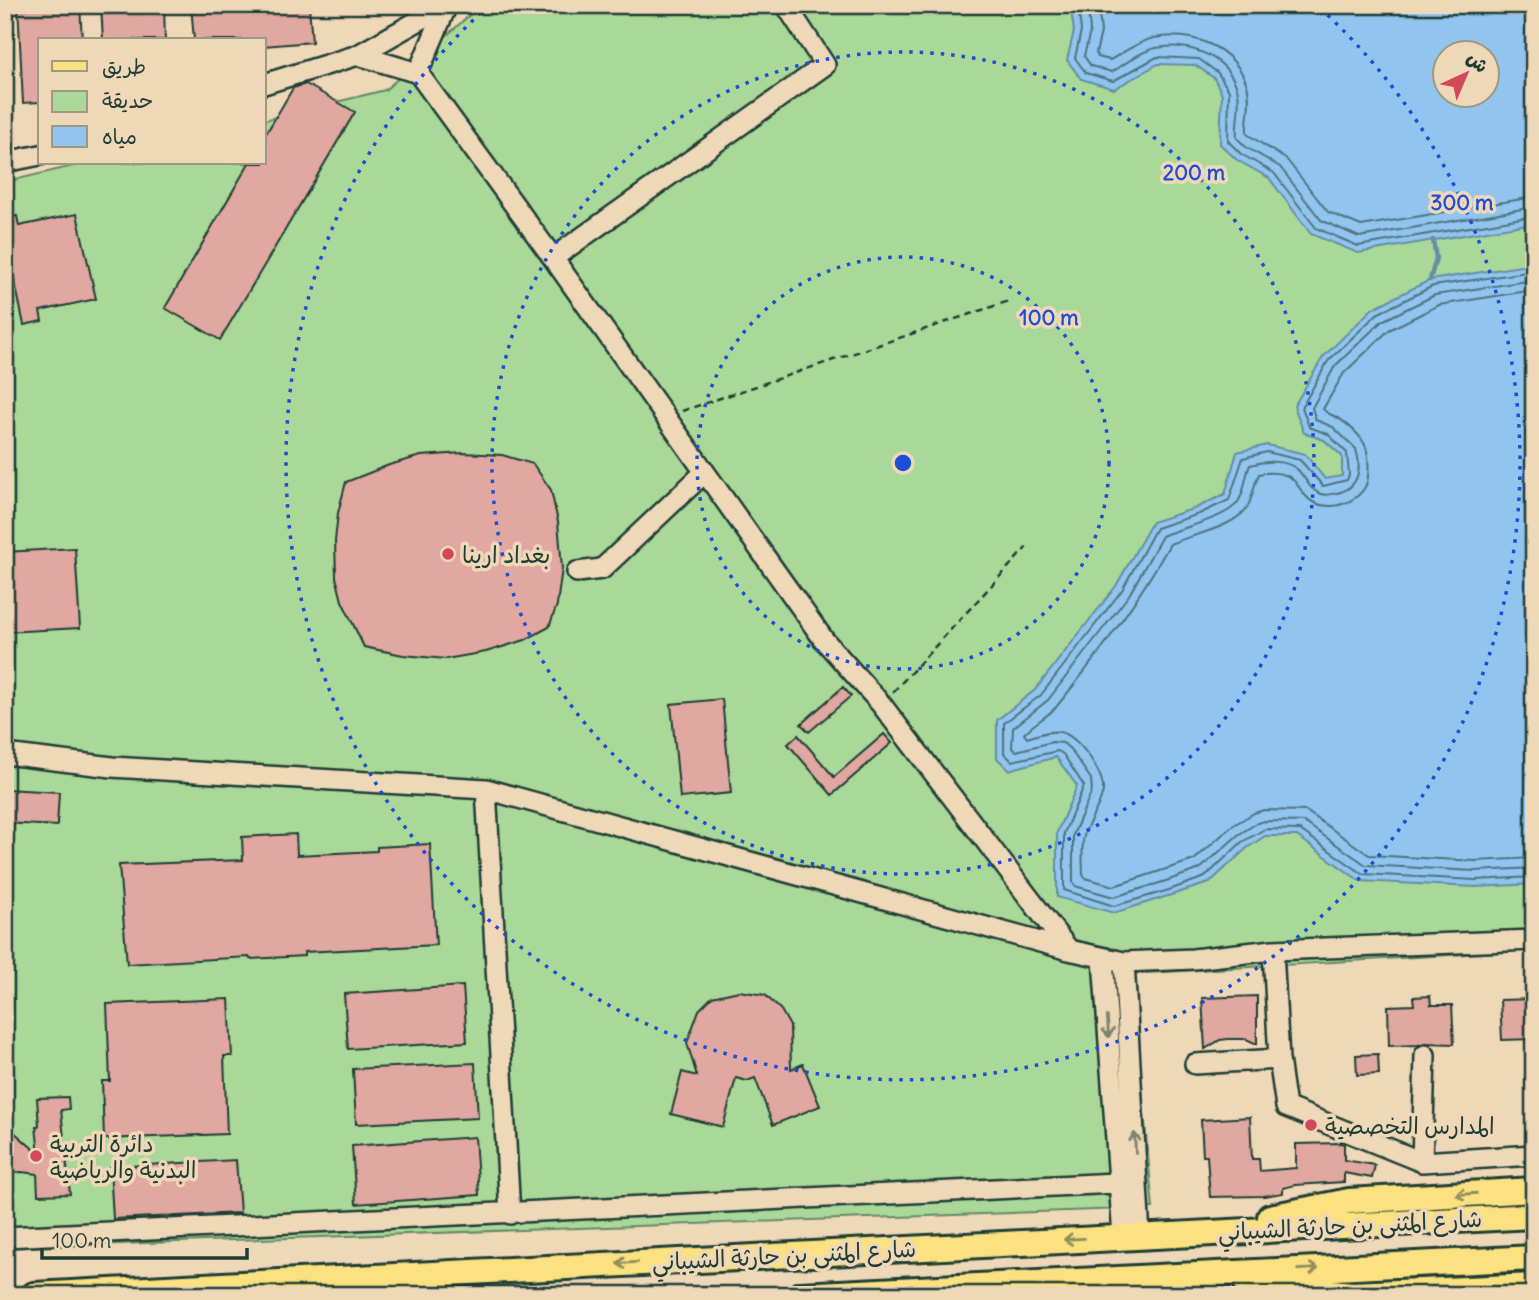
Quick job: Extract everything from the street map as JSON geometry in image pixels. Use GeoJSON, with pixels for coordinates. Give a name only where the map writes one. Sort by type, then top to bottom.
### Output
{"type":"FeatureCollection","features":[{"type":"Feature","properties":{"kind":"main road"},"geometry":{"type":"LineString","coordinates":[[1185,1234],[1349,1201],[1534,1190]]}},
{"type":"Feature","properties":{"kind":"main road","name":"شارع المثنى بن حارثة الشيباني"},"geometry":{"type":"LineString","coordinates":[[34,1295],[1534,1216]]}},
{"type":"Feature","properties":{"kind":"main road","name":"شارع المثنى بن حارثة الشيباني"},"geometry":{"type":"LineString","coordinates":[[800,1295],[1534,1258]]}},
{"type":"Feature","properties":{"kind":"main road"},"geometry":{"type":"LineString","coordinates":[[1156,1276],[1353,1294],[1534,1286]]}},
{"type":"Feature","properties":{"kind":"street"},"geometry":{"type":"LineString","coordinates":[[266,84],[358,55],[446,5]]}},
{"type":"Feature","properties":{"kind":"street"},"geometry":{"type":"LineString","coordinates":[[418,73],[446,5]]}},
{"type":"Feature","properties":{"kind":"street"},"geometry":{"type":"LineString","coordinates":[[554,258],[825,65],[786,5]]}},
{"type":"Feature","properties":{"kind":"street"},"geometry":{"type":"LineString","coordinates":[[358,55],[418,73],[554,258],[824,640],[881,705],[1069,950]]}},
{"type":"Feature","properties":{"kind":"street"},"geometry":{"type":"LineString","coordinates":[[5,162],[38,155]]}},
{"type":"Feature","properties":{"kind":"street"},"geometry":{"type":"LineString","coordinates":[[577,572],[602,569],[704,472]]}},
{"type":"Feature","properties":{"kind":"street"},"geometry":{"type":"LineString","coordinates":[[5,754],[112,767],[486,789],[1069,950],[1124,962],[1193,959],[1273,950],[1534,940]]}},
{"type":"Feature","properties":{"kind":"street"},"geometry":{"type":"LineString","coordinates":[[486,789],[510,1214]]}},
{"type":"Feature","properties":{"kind":"street"},"geometry":{"type":"LineString","coordinates":[[1273,950],[1279,1059],[1286,1107],[1422,1162],[1534,1155]]}},
{"type":"Feature","properties":{"kind":"street"},"geometry":{"type":"LineString","coordinates":[[1103,959],[1132,1236]]}},
{"type":"Feature","properties":{"kind":"street"},"geometry":{"type":"LineString","coordinates":[[1124,962],[1128,1183]]}},
{"type":"Feature","properties":{"kind":"street"},"geometry":{"type":"LineString","coordinates":[[1422,1162],[1425,1055]]}},
{"type":"Feature","properties":{"kind":"street"},"geometry":{"type":"LineString","coordinates":[[1195,1064],[1279,1059]]}},
{"type":"Feature","properties":{"kind":"street"},"geometry":{"type":"LineString","coordinates":[[5,1237],[1128,1183]]}},
{"type":"Feature","properties":{"kind":"path"},"geometry":{"type":"LineString","coordinates":[[665,417],[1012,300]]}},
{"type":"Feature","properties":{"kind":"path"},"geometry":{"type":"LineString","coordinates":[[881,705],[1027,547]]}},
{"type":"Feature","properties":{"kind":"green space"},"geometry":{"type":"Polygon","coordinates":[[[481,5],[1534,5],[1534,950],[1131,974],[1153,1208],[5,1248],[5,182],[82,164],[266,164],[266,120],[385,90],[481,5]]]}},
{"type":"Feature","properties":{"kind":"water"},"geometry":{"type":"Polygon","coordinates":[[[1070,5],[1534,5],[1534,223],[1358,253],[1311,234],[1269,178],[1237,160],[1220,144],[1222,94],[1214,78],[1195,65],[1158,64],[1114,89],[1081,79],[1067,60],[1074,31],[1070,5]]]}},
{"type":"Feature","properties":{"kind":"water"},"geometry":{"type":"Polygon","coordinates":[[[1534,264],[1534,884],[1475,887],[1360,881],[1297,836],[1265,836],[1247,848],[1209,883],[1114,913],[1057,897],[1057,832],[1077,786],[1056,757],[1009,770],[997,758],[997,720],[1035,690],[1116,586],[1152,522],[1196,508],[1225,494],[1237,452],[1267,445],[1305,454],[1325,479],[1342,476],[1342,456],[1324,440],[1304,433],[1294,406],[1323,357],[1373,308],[1430,280],[1534,264]]]}},
{"type":"Feature","properties":{"kind":"building"},"geometry":{"type":"Polygon","coordinates":[[[18,5],[80,5],[82,38],[38,38],[38,102],[23,103],[18,5]]]}},
{"type":"Feature","properties":{"kind":"building"},"geometry":{"type":"Polygon","coordinates":[[[101,5],[164,5],[165,38],[103,38],[101,5]]]}},
{"type":"Feature","properties":{"kind":"building"},"geometry":{"type":"Polygon","coordinates":[[[191,5],[309,5],[312,42],[266,46],[266,38],[194,38],[191,5]]]}},
{"type":"Feature","properties":{"kind":"building"},"geometry":{"type":"Polygon","coordinates":[[[306,84],[355,112],[220,340],[165,308],[248,164],[266,164],[266,134],[293,88],[306,84]]]}},
{"type":"Feature","properties":{"kind":"building"},"geometry":{"type":"Polygon","coordinates":[[[77,214],[96,299],[40,311],[42,321],[24,325],[5,235],[5,218],[17,216],[19,226],[77,214]]]}},
{"type":"Feature","properties":{"kind":"building","name":"بغداد ارينا"},"geometry":{"type":"Polygon","coordinates":[[[463,453],[502,455],[533,464],[551,490],[558,522],[562,568],[557,605],[549,627],[525,640],[486,652],[446,659],[403,655],[364,647],[342,601],[336,577],[335,541],[338,513],[346,482],[421,456],[463,453]]]}},
{"type":"Feature","properties":{"kind":"building"},"geometry":{"type":"Polygon","coordinates":[[[75,548],[80,628],[5,632],[5,552],[75,548]]]}},
{"type":"Feature","properties":{"kind":"building"},"geometry":{"type":"Polygon","coordinates":[[[843,687],[851,696],[809,732],[801,724],[843,687]]]}},
{"type":"Feature","properties":{"kind":"building"},"geometry":{"type":"Polygon","coordinates":[[[722,699],[731,793],[680,798],[671,704],[722,699]]]}},
{"type":"Feature","properties":{"kind":"building"},"geometry":{"type":"Polygon","coordinates":[[[884,734],[892,743],[832,795],[788,744],[798,735],[834,777],[884,734]]]}},
{"type":"Feature","properties":{"kind":"building"},"geometry":{"type":"Polygon","coordinates":[[[5,789],[59,792],[57,826],[5,823],[5,789]]]}},
{"type":"Feature","properties":{"kind":"building"},"geometry":{"type":"Polygon","coordinates":[[[296,834],[297,855],[377,851],[377,847],[430,844],[436,945],[304,952],[304,956],[127,964],[119,865],[243,860],[242,837],[296,834]]]}},
{"type":"Feature","properties":{"kind":"building"},"geometry":{"type":"Polygon","coordinates":[[[463,986],[467,1042],[348,1049],[344,994],[463,986]]]}},
{"type":"Feature","properties":{"kind":"building"},"geometry":{"type":"Polygon","coordinates":[[[739,991],[765,995],[781,1010],[790,1026],[791,1069],[803,1064],[820,1106],[773,1125],[755,1078],[747,1081],[736,1078],[723,1127],[671,1114],[682,1072],[697,1076],[687,1043],[699,1010],[712,997],[739,991]]]}},
{"type":"Feature","properties":{"kind":"building"},"geometry":{"type":"Polygon","coordinates":[[[1257,996],[1257,1044],[1246,1039],[1228,1039],[1220,1040],[1205,1049],[1202,998],[1257,996]]]}},
{"type":"Feature","properties":{"kind":"building"},"geometry":{"type":"Polygon","coordinates":[[[1430,996],[1431,1005],[1452,1005],[1454,1044],[1389,1046],[1388,1006],[1414,1005],[1413,997],[1430,996]]]}},
{"type":"Feature","properties":{"kind":"building"},"geometry":{"type":"Polygon","coordinates":[[[229,999],[232,1056],[224,1056],[227,1134],[104,1139],[102,1081],[110,1081],[107,1004],[229,999]]]}},
{"type":"Feature","properties":{"kind":"building"},"geometry":{"type":"Polygon","coordinates":[[[1534,999],[1534,1039],[1502,1040],[1500,1000],[1534,999]]]}},
{"type":"Feature","properties":{"kind":"building"},"geometry":{"type":"Polygon","coordinates":[[[1378,1054],[1379,1074],[1357,1075],[1356,1055],[1378,1054]]]}},
{"type":"Feature","properties":{"kind":"building"},"geometry":{"type":"Polygon","coordinates":[[[475,1063],[478,1118],[356,1124],[353,1069],[475,1063]]]}},
{"type":"Feature","properties":{"kind":"building","name":"دائرة التربية البدنية والرياضية"},"geometry":{"type":"Polygon","coordinates":[[[68,1097],[69,1109],[61,1110],[70,1194],[38,1195],[37,1174],[5,1173],[5,1124],[39,1154],[37,1098],[68,1097]]]}},
{"type":"Feature","properties":{"kind":"building"},"geometry":{"type":"Polygon","coordinates":[[[1250,1117],[1252,1159],[1259,1159],[1260,1171],[1296,1168],[1296,1144],[1341,1143],[1344,1144],[1344,1160],[1375,1165],[1372,1178],[1344,1173],[1344,1182],[1295,1185],[1283,1188],[1283,1193],[1210,1197],[1207,1156],[1203,1156],[1201,1120],[1250,1117]]]}},
{"type":"Feature","properties":{"kind":"building"},"geometry":{"type":"Polygon","coordinates":[[[475,1137],[479,1195],[356,1204],[352,1146],[475,1137]]]}},
{"type":"Feature","properties":{"kind":"building"},"geometry":{"type":"Polygon","coordinates":[[[236,1160],[240,1213],[113,1219],[110,1167],[236,1160]]]}},
{"type":"Feature","properties":{"kind":"waterway"},"geometry":{"type":"LineString","coordinates":[[1430,280],[1436,258],[1433,240]]}},
{"type":"Feature","properties":{"kind":"place","name":"بغداد ارينا"},"geometry":{"type":"Point","coordinates":[448,554]}},
{"type":"Feature","properties":{"kind":"place","name":"المدارس التخصصية"},"geometry":{"type":"Point","coordinates":[1311,1125]}},
{"type":"Feature","properties":{"kind":"place","name":"دائرة التربية البدنية والرياضية"},"geometry":{"type":"Point","coordinates":[36,1156]}}]}
